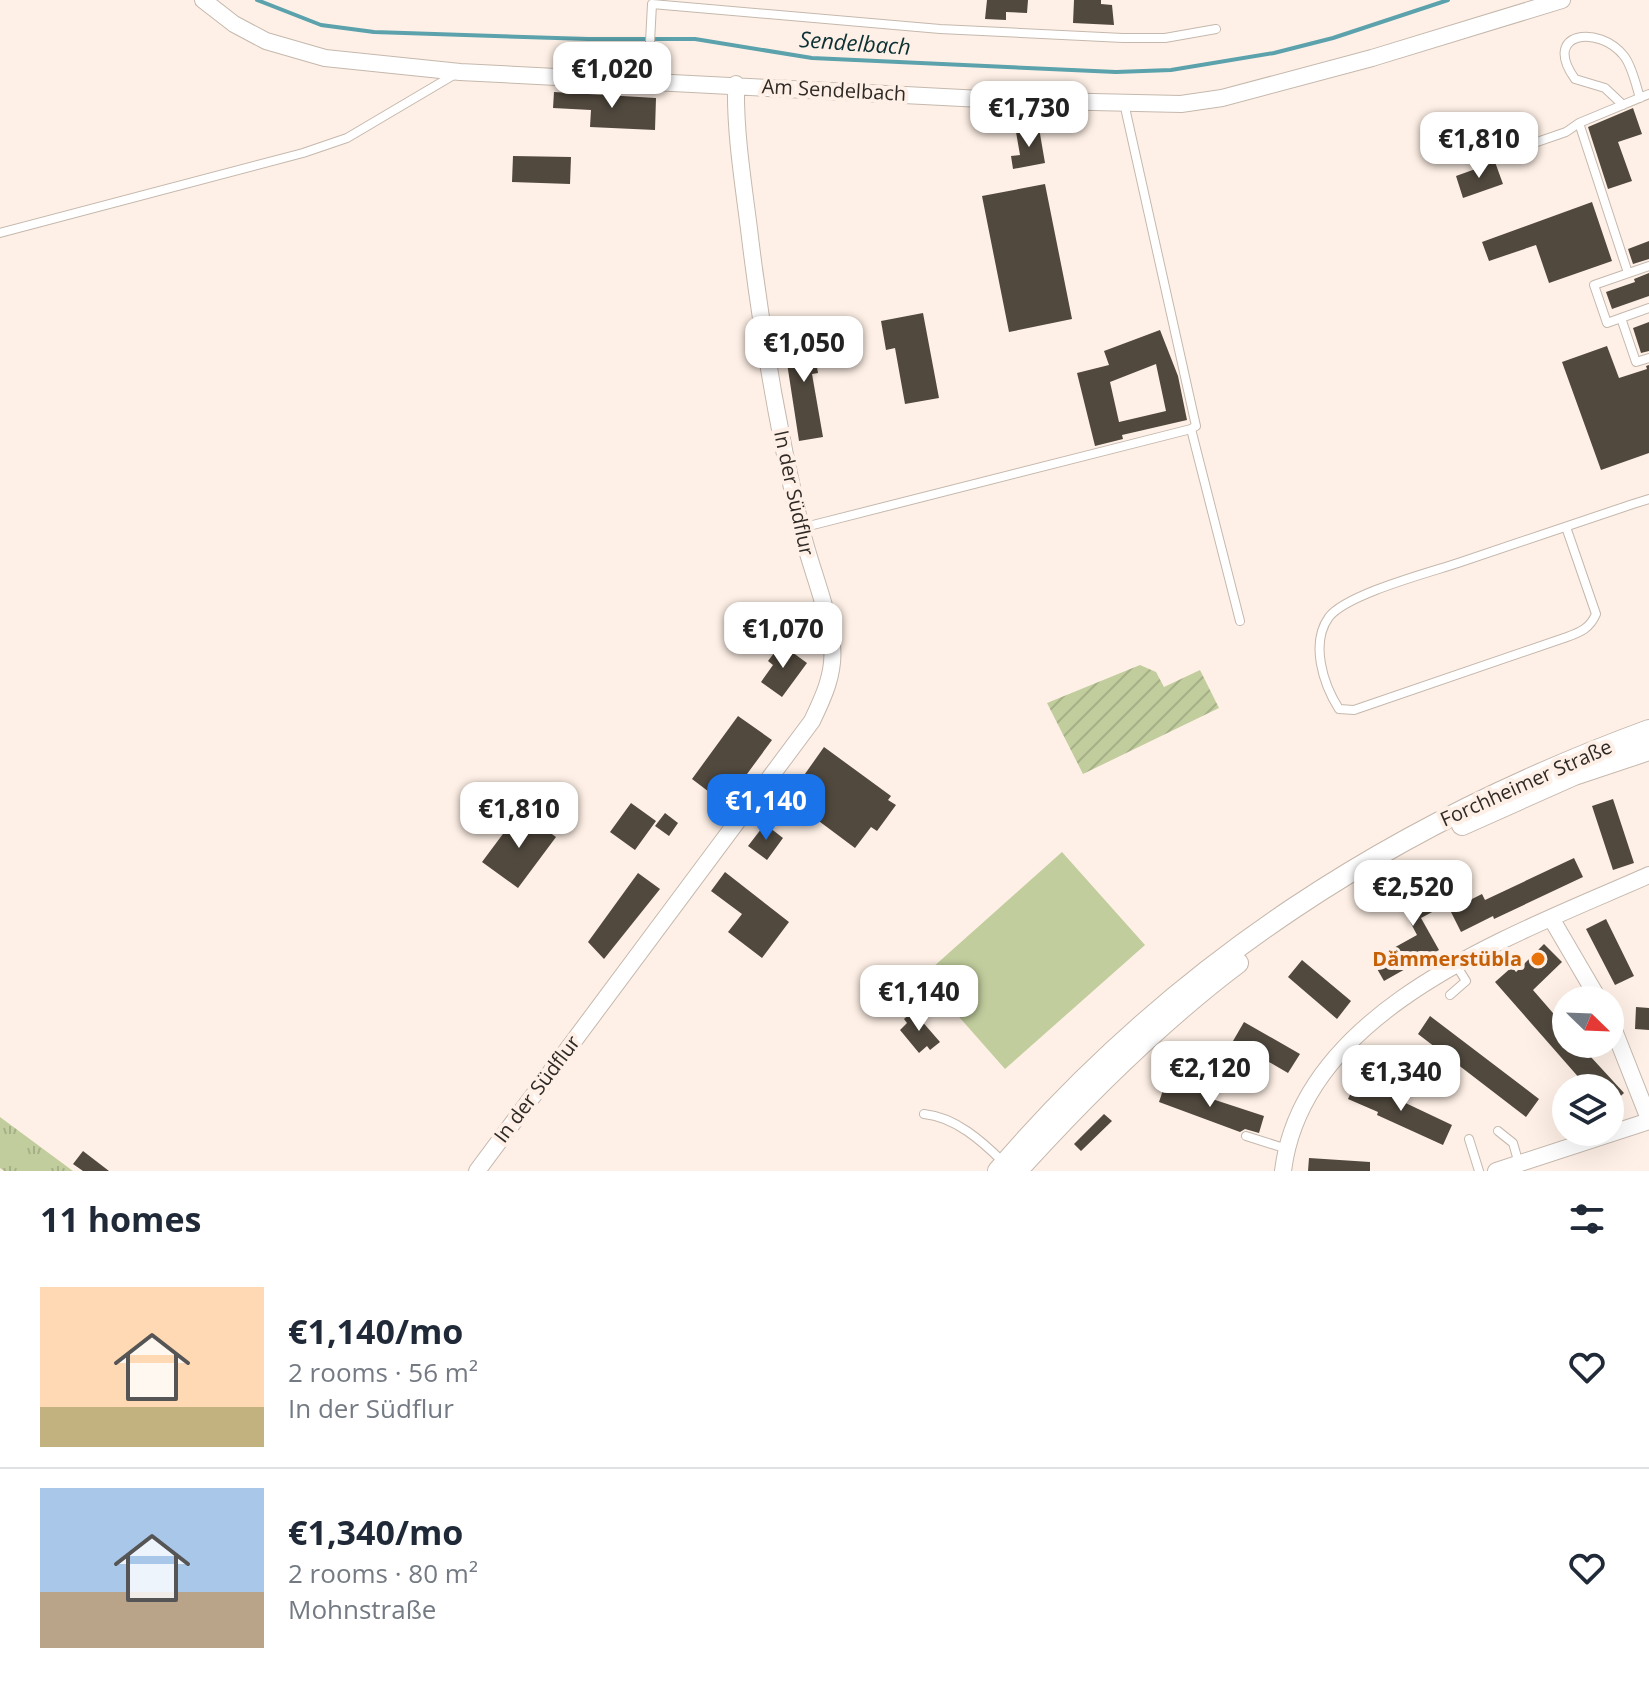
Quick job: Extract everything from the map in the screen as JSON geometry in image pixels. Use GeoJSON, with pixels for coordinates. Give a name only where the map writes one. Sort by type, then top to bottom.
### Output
{"type":"FeatureCollection","features":[{"type":"Feature","properties":{"kind":"street","name":"Am Sendelbach"},"geometry":{"type":"LineString","coordinates":[[203,0],[234,24],[282,47],[325,58],[460,72],[1001,100],[1181,104],[1222,98],[1372,58],[1562,0]]}},
{"type":"Feature","properties":{"kind":"street","name":"In der Südflur"},"geometry":{"type":"LineString","coordinates":[[477,1171],[812,721],[825,694],[832,668],[832,646],[801,528],[779,425],[758,298],[735,117],[736,84]]}},
{"type":"Feature","properties":{"kind":"street","name":"Forchheimer Straße"},"geometry":{"type":"LineString","coordinates":[[1008,1169],[1072,1091],[1144,1023],[1215,964],[1296,905],[1385,850],[1476,803],[1566,761],[1649,730]]}},
{"type":"Feature","properties":{"kind":"street","name":"Forchheimer Straße"},"geometry":{"type":"LineString","coordinates":[[1008,1169],[1227,972],[1303,916],[1448,831],[1574,775],[1649,750]]}},
{"type":"Feature","properties":{"kind":"street"},"geometry":{"type":"LineString","coordinates":[[1283,1171],[1302,1106],[1318,1077],[1341,1050],[1374,1020],[1456,965],[1551,918],[1649,875]]}},
{"type":"Feature","properties":{"kind":"street"},"geometry":{"type":"LineString","coordinates":[[1551,918],[1591,986]]}},
{"type":"Feature","properties":{"kind":"street"},"geometry":{"type":"LineString","coordinates":[[1496,1171],[1649,1120],[1624,1056]]}},
{"type":"Feature","properties":{"kind":"lane"},"geometry":{"type":"LineString","coordinates":[[648,80],[652,4],[940,29],[1123,38],[1165,38],[1216,29]]}},
{"type":"Feature","properties":{"kind":"lane"},"geometry":{"type":"LineString","coordinates":[[1505,153],[1566,132],[1579,123],[1623,105],[1645,96],[1625,57],[1609,43],[1581,36],[1570,40],[1564,53],[1575,79],[1605,88],[1623,105]]}},
{"type":"Feature","properties":{"kind":"lane"},"geometry":{"type":"LineString","coordinates":[[0,233],[332,143],[359,131],[460,72]]}},
{"type":"Feature","properties":{"kind":"lane"},"geometry":{"type":"LineString","coordinates":[[801,528],[1196,426],[1124,103]]}},
{"type":"Feature","properties":{"kind":"lane"},"geometry":{"type":"LineString","coordinates":[[1579,123],[1628,273]]}},
{"type":"Feature","properties":{"kind":"lane"},"geometry":{"type":"LineString","coordinates":[[1649,266],[1594,285],[1607,323],[1649,308]]}},
{"type":"Feature","properties":{"kind":"lane"},"geometry":{"type":"LineString","coordinates":[[1621,318],[1636,362],[1649,358]]}},
{"type":"Feature","properties":{"kind":"lane"},"geometry":{"type":"LineString","coordinates":[[1191,429],[1240,621]]}},
{"type":"Feature","properties":{"kind":"lane"},"geometry":{"type":"LineString","coordinates":[[1566,527],[1596,614],[1592,623],[1580,633],[1354,710],[1339,709],[1331,696],[1320,656],[1320,634],[1330,616],[1345,604],[1566,527],[1649,499]]}},
{"type":"Feature","properties":{"kind":"lane"},"geometry":{"type":"LineString","coordinates":[[1450,995],[1466,981],[1456,965]]}},
{"type":"Feature","properties":{"kind":"lane"},"geometry":{"type":"LineString","coordinates":[[924,1114],[955,1123],[1008,1169]]}},
{"type":"Feature","properties":{"kind":"lane"},"geometry":{"type":"LineString","coordinates":[[1498,1131],[1513,1143],[1519,1164]]}},
{"type":"Feature","properties":{"kind":"lane"},"geometry":{"type":"LineString","coordinates":[[1246,1136],[1287,1149]]}},
{"type":"Feature","properties":{"kind":"lane"},"geometry":{"type":"LineString","coordinates":[[1469,1139],[1479,1171]]}},
{"type":"Feature","properties":{"kind":"green space"},"geometry":{"type":"Polygon","coordinates":[[[1140,665],[1156,672],[1164,687],[1200,670],[1219,708],[1083,774],[1047,703],[1140,665]]]}},
{"type":"Feature","properties":{"kind":"green space"},"geometry":{"type":"Polygon","coordinates":[[[1062,852],[1145,945],[1005,1069],[923,976],[1062,852]]]}},
{"type":"Feature","properties":{"kind":"green space"},"geometry":{"type":"Polygon","coordinates":[[[0,1117],[73,1171],[4,1171],[0,1168],[0,1117]]]}},
{"type":"Feature","properties":{"kind":"building"},"geometry":{"type":"Polygon","coordinates":[[[987,0],[1028,0],[1027,13],[1006,12],[1006,20],[985,19],[987,0]]]}},
{"type":"Feature","properties":{"kind":"building"},"geometry":{"type":"Polygon","coordinates":[[[1074,0],[1101,0],[1101,4],[1112,5],[1114,25],[1073,23],[1074,0]]]}},
{"type":"Feature","properties":{"kind":"building"},"geometry":{"type":"Polygon","coordinates":[[[554,92],[656,98],[655,130],[590,127],[591,110],[553,108],[554,92]]]}},
{"type":"Feature","properties":{"kind":"building"},"geometry":{"type":"Polygon","coordinates":[[[1633,108],[1642,134],[1618,142],[1632,181],[1608,189],[1588,127],[1633,108]]]}},
{"type":"Feature","properties":{"kind":"building"},"geometry":{"type":"Polygon","coordinates":[[[1039,128],[1045,163],[1013,169],[1011,156],[1020,155],[1016,132],[1039,128]]]}},
{"type":"Feature","properties":{"kind":"building"},"geometry":{"type":"Polygon","coordinates":[[[513,156],[571,157],[570,184],[512,182],[513,156]]]}},
{"type":"Feature","properties":{"kind":"building"},"geometry":{"type":"Polygon","coordinates":[[[1495,162],[1503,184],[1463,198],[1456,176],[1495,162]]]}},
{"type":"Feature","properties":{"kind":"building"},"geometry":{"type":"Polygon","coordinates":[[[1045,184],[1072,319],[1009,332],[982,196],[1045,184]]]}},
{"type":"Feature","properties":{"kind":"building"},"geometry":{"type":"Polygon","coordinates":[[[1592,202],[1612,261],[1549,283],[1536,245],[1489,261],[1482,242],[1592,202]]]}},
{"type":"Feature","properties":{"kind":"building"},"geometry":{"type":"Polygon","coordinates":[[[1649,241],[1649,259],[1633,264],[1628,249],[1649,241]]]}},
{"type":"Feature","properties":{"kind":"building"},"geometry":{"type":"Polygon","coordinates":[[[1649,273],[1649,296],[1612,309],[1606,292],[1635,282],[1634,279],[1649,273]]]}},
{"type":"Feature","properties":{"kind":"building"},"geometry":{"type":"Polygon","coordinates":[[[923,313],[939,398],[905,404],[895,348],[886,350],[881,321],[923,313]]]}},
{"type":"Feature","properties":{"kind":"building"},"geometry":{"type":"Polygon","coordinates":[[[1649,322],[1649,351],[1641,353],[1633,328],[1649,322]]]}},
{"type":"Feature","properties":{"kind":"building"},"geometry":{"type":"Polygon","coordinates":[[[1160,330],[1178,376],[1187,420],[1122,435],[1123,439],[1095,446],[1077,373],[1109,365],[1104,351],[1160,330]],[[1156,364],[1110,382],[1119,422],[1166,411],[1156,364]]]}},
{"type":"Feature","properties":{"kind":"building"},"geometry":{"type":"Polygon","coordinates":[[[808,333],[810,343],[817,342],[819,354],[815,355],[818,373],[812,374],[823,437],[799,441],[783,337],[808,333]]]}},
{"type":"Feature","properties":{"kind":"building"},"geometry":{"type":"Polygon","coordinates":[[[1607,346],[1619,378],[1647,369],[1649,365],[1649,453],[1601,470],[1562,362],[1607,346]]]}},
{"type":"Feature","properties":{"kind":"building"},"geometry":{"type":"Polygon","coordinates":[[[781,644],[807,663],[782,697],[761,682],[773,665],[768,661],[781,644]]]}},
{"type":"Feature","properties":{"kind":"building"},"geometry":{"type":"Polygon","coordinates":[[[738,716],[772,740],[725,804],[692,779],[738,716]]]}},
{"type":"Feature","properties":{"kind":"building"},"geometry":{"type":"Polygon","coordinates":[[[824,747],[891,796],[888,800],[896,805],[877,831],[871,827],[855,848],[788,798],[824,747]]]}},
{"type":"Feature","properties":{"kind":"building"},"geometry":{"type":"Polygon","coordinates":[[[1613,799],[1634,863],[1613,870],[1592,806],[1613,799]]]}},
{"type":"Feature","properties":{"kind":"building"},"geometry":{"type":"Polygon","coordinates":[[[631,803],[656,821],[635,850],[610,832],[631,803]]]}},
{"type":"Feature","properties":{"kind":"building"},"geometry":{"type":"Polygon","coordinates":[[[520,811],[556,837],[518,888],[482,862],[520,811]]]}},
{"type":"Feature","properties":{"kind":"building"},"geometry":{"type":"Polygon","coordinates":[[[665,813],[678,823],[669,836],[655,826],[665,813]]]}},
{"type":"Feature","properties":{"kind":"building"},"geometry":{"type":"Polygon","coordinates":[[[765,824],[783,838],[767,860],[748,846],[765,824]]]}},
{"type":"Feature","properties":{"kind":"building"},"geometry":{"type":"Polygon","coordinates":[[[1574,858],[1583,877],[1461,932],[1450,910],[1482,894],[1485,900],[1574,858]]]}},
{"type":"Feature","properties":{"kind":"building"},"geometry":{"type":"Polygon","coordinates":[[[725,872],[789,922],[762,958],[728,932],[742,914],[711,891],[725,872]]]}},
{"type":"Feature","properties":{"kind":"building"},"geometry":{"type":"Polygon","coordinates":[[[638,873],[660,889],[604,959],[588,942],[638,873]]]}},
{"type":"Feature","properties":{"kind":"building"},"geometry":{"type":"Polygon","coordinates":[[[1431,873],[1447,904],[1421,918],[1439,950],[1384,981],[1372,960],[1417,935],[1396,895],[1431,873]]]}},
{"type":"Feature","properties":{"kind":"building"},"geometry":{"type":"Polygon","coordinates":[[[1606,919],[1634,976],[1615,985],[1586,929],[1606,919]]]}},
{"type":"Feature","properties":{"kind":"building"},"geometry":{"type":"Polygon","coordinates":[[[1544,944],[1562,962],[1533,990],[1552,1012],[1552,1047],[1495,982],[1512,967],[1516,972],[1544,944]]]}},
{"type":"Feature","properties":{"kind":"building"},"geometry":{"type":"Polygon","coordinates":[[[1302,960],[1351,1001],[1337,1019],[1288,977],[1302,960]]]}},
{"type":"Feature","properties":{"kind":"building"},"geometry":{"type":"Polygon","coordinates":[[[1636,1007],[1649,1008],[1649,1030],[1635,1029],[1636,1007]]]}},
{"type":"Feature","properties":{"kind":"building"},"geometry":{"type":"Polygon","coordinates":[[[913,1011],[940,1042],[930,1050],[927,1046],[919,1053],[900,1030],[907,1023],[904,1019],[913,1011]]]}},
{"type":"Feature","properties":{"kind":"building"},"geometry":{"type":"Polygon","coordinates":[[[1430,1016],[1539,1099],[1526,1117],[1418,1034],[1430,1016]]]}},
{"type":"Feature","properties":{"kind":"building"},"geometry":{"type":"Polygon","coordinates":[[[1244,1022],[1300,1054],[1288,1073],[1233,1041],[1244,1022]]]}},
{"type":"Feature","properties":{"kind":"building"},"geometry":{"type":"Polygon","coordinates":[[[1562,1058],[1592,1058],[1607,1074],[1576,1074],[1562,1058]]]}},
{"type":"Feature","properties":{"kind":"building"},"geometry":{"type":"Polygon","coordinates":[[[1357,1080],[1452,1125],[1443,1145],[1348,1099],[1357,1080]]]}},
{"type":"Feature","properties":{"kind":"building"},"geometry":{"type":"Polygon","coordinates":[[[1166,1081],[1264,1116],[1259,1133],[1245,1129],[1240,1132],[1159,1102],[1166,1081]]]}},
{"type":"Feature","properties":{"kind":"building"},"geometry":{"type":"Polygon","coordinates":[[[1104,1114],[1112,1121],[1081,1151],[1074,1144],[1104,1114]]]}},
{"type":"Feature","properties":{"kind":"building"},"geometry":{"type":"Polygon","coordinates":[[[83,1151],[109,1171],[83,1171],[73,1164],[83,1151]]]}},
{"type":"Feature","properties":{"kind":"building"},"geometry":{"type":"Polygon","coordinates":[[[1309,1158],[1370,1162],[1370,1171],[1308,1171],[1309,1158]]]}},
{"type":"Feature","properties":{"kind":"waterway","name":"Sendelbach"},"geometry":{"type":"LineString","coordinates":[[257,0],[321,25],[374,32],[695,39],[812,58],[1116,72],[1171,70],[1274,53],[1333,38],[1448,0]]}},
{"type":"Feature","properties":{"kind":"place","name":"Dämmerstübla"},"geometry":{"type":"Point","coordinates":[1538,959]}}]}
